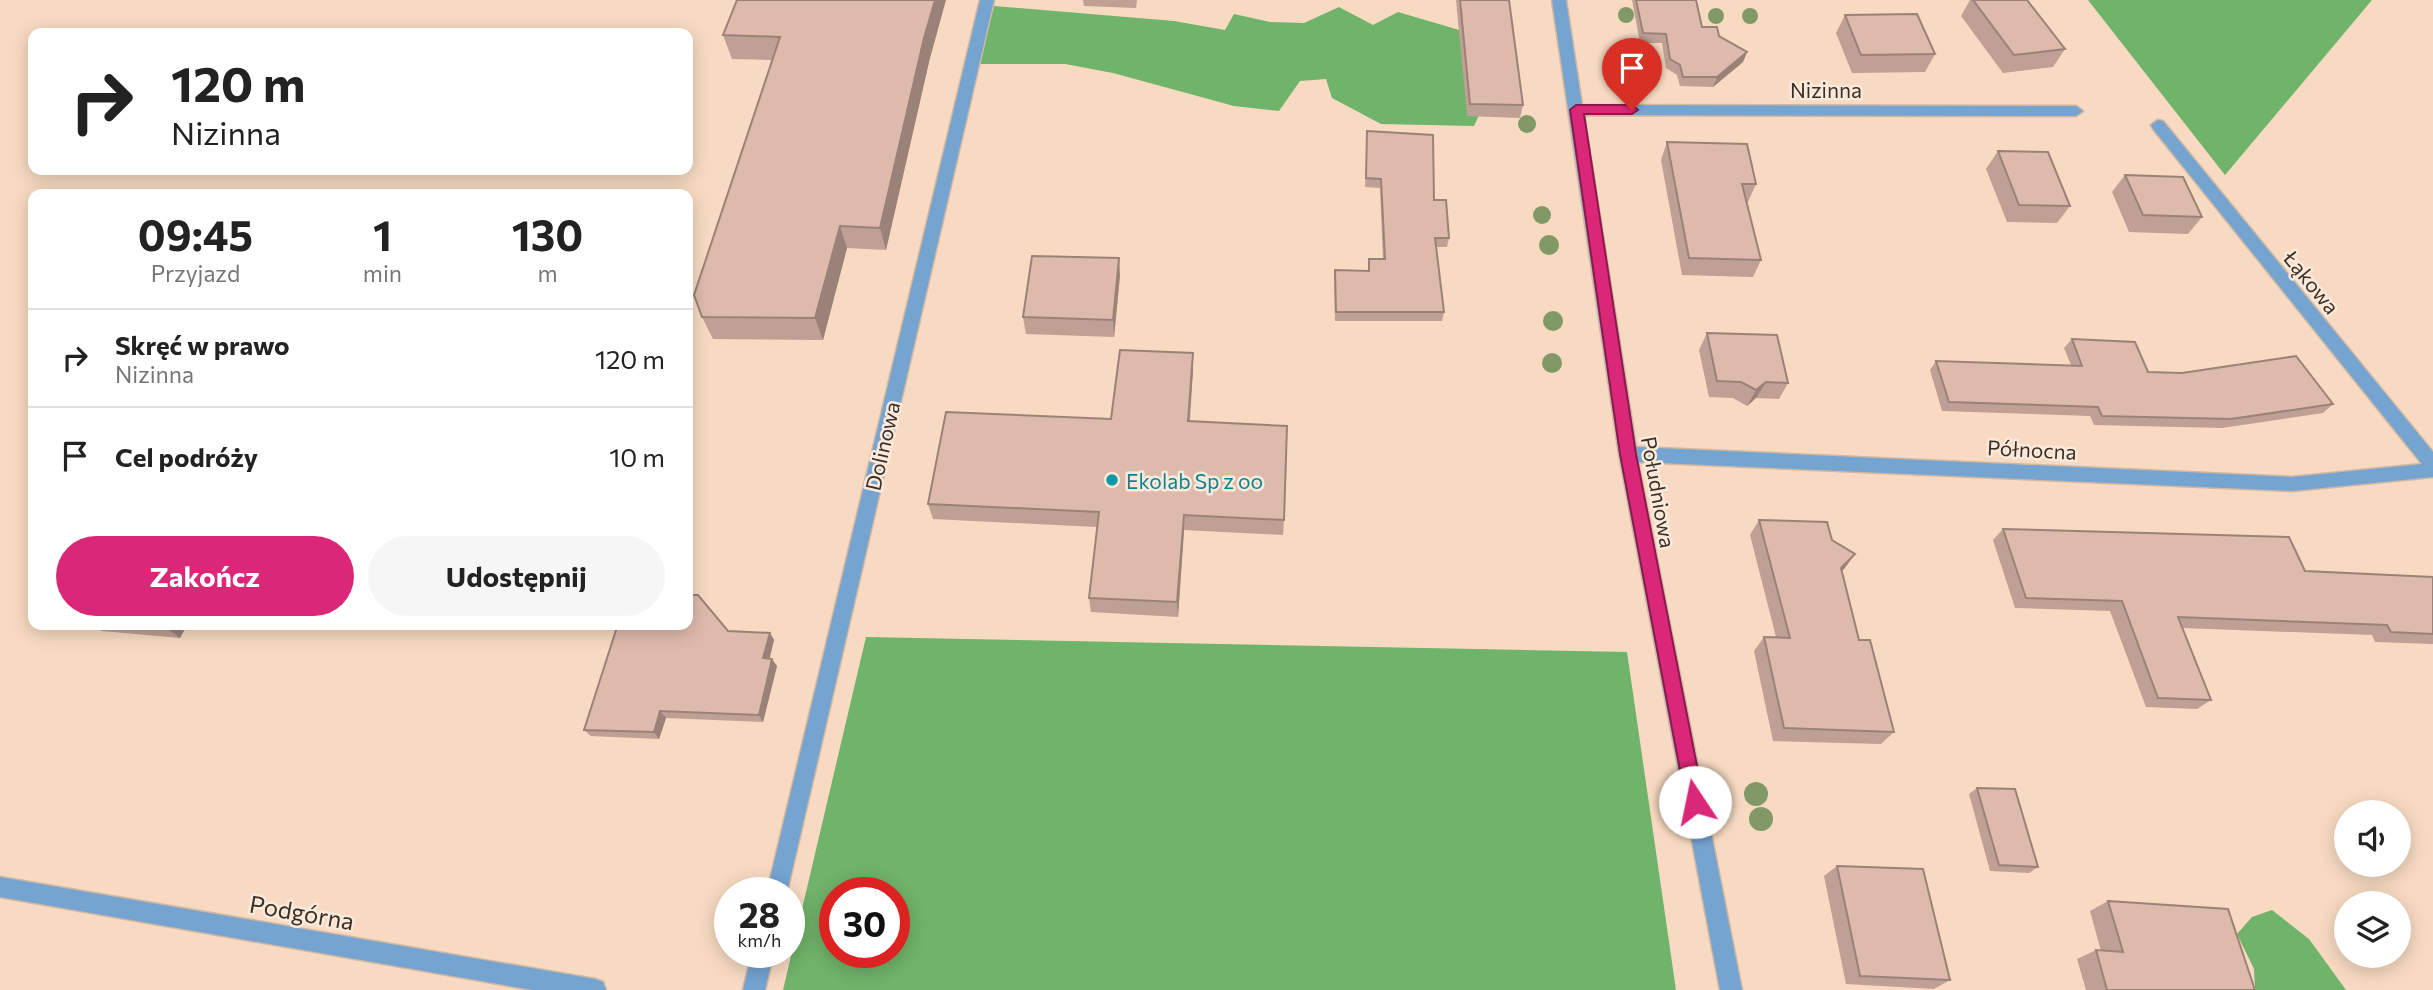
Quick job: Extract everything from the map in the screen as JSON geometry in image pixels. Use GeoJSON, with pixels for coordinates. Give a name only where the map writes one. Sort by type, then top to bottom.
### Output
{"type":"FeatureCollection","features":[{"type":"Feature","properties":{"kind":"street","name":"Dolinowa"},"geometry":{"type":"LineString","coordinates":[[781,877],[987,0]]}},
{"type":"Feature","properties":{"kind":"street","name":"Południowa"},"geometry":{"type":"LineString","coordinates":[[1559,0],[1628,454],[1731,990]]}},
{"type":"Feature","properties":{"kind":"street","name":"Nizinna"},"geometry":{"type":"LineString","coordinates":[[1576,110],[2076,111]]}},
{"type":"Feature","properties":{"kind":"street","name":"Łąkowa"},"geometry":{"type":"LineString","coordinates":[[2158,125],[2433,467]]}},
{"type":"Feature","properties":{"kind":"street","name":"Północna"},"geometry":{"type":"LineString","coordinates":[[1628,454],[2292,484],[2433,467]]}},
{"type":"Feature","properties":{"kind":"street","name":"Podgórna"},"geometry":{"type":"LineString","coordinates":[[0,887],[594,990]]}},
{"type":"Feature","properties":{"kind":"street"},"geometry":{"type":"LineString","coordinates":[[754,990],[759,968]]}},
{"type":"Feature","properties":{"kind":"green space"},"geometry":{"type":"Polygon","coordinates":[[[2088,0],[2372,0],[2225,175],[2088,0]]]}},
{"type":"Feature","properties":{"kind":"green space"},"geometry":{"type":"Polygon","coordinates":[[[994,6],[1174,21],[1225,30],[1234,14],[1270,22],[1304,23],[1339,7],[1373,25],[1398,12],[1466,32],[1491,89],[1474,126],[1381,124],[1332,98],[1326,79],[1300,81],[1279,111],[1234,106],[1113,73],[1065,64],[978,64],[994,6]]]}},
{"type":"Feature","properties":{"kind":"green space"},"geometry":{"type":"Polygon","coordinates":[[[866,637],[1627,652],[1676,990],[783,990],[788,968],[805,968],[805,896],[866,637]]]}},
{"type":"Feature","properties":{"kind":"green space"},"geometry":{"type":"Polygon","coordinates":[[[2272,910],[2309,939],[2346,990],[2255,990],[2254,969],[2237,934],[2252,917],[2272,910]]]}},
{"type":"Feature","properties":{"kind":"building"},"geometry":{"type":"Polygon","coordinates":[[[737,0],[935,0],[880,228],[840,226],[815,318],[702,317],[694,295],[780,37],[723,35],[737,0]]]}},
{"type":"Feature","properties":{"kind":"building"},"geometry":{"type":"Polygon","coordinates":[[[1460,0],[1509,0],[1523,105],[1470,104],[1460,0]]]}},
{"type":"Feature","properties":{"kind":"building"},"geometry":{"type":"Polygon","coordinates":[[[1636,0],[1696,0],[1702,27],[1717,27],[1719,36],[1747,52],[1717,77],[1683,77],[1680,65],[1670,59],[1666,34],[1643,33],[1636,0]]]}},
{"type":"Feature","properties":{"kind":"building"},"geometry":{"type":"Polygon","coordinates":[[[1973,0],[2027,0],[2065,49],[2014,55],[1973,0]]]}},
{"type":"Feature","properties":{"kind":"building"},"geometry":{"type":"Polygon","coordinates":[[[1917,14],[1935,54],[1861,55],[1845,15],[1917,14]]]}},
{"type":"Feature","properties":{"kind":"building"},"geometry":{"type":"Polygon","coordinates":[[[1367,131],[1433,135],[1434,200],[1446,200],[1449,238],[1435,238],[1444,312],[1336,312],[1335,270],[1369,271],[1369,259],[1385,259],[1381,179],[1366,178],[1367,131]]]}},
{"type":"Feature","properties":{"kind":"building"},"geometry":{"type":"Polygon","coordinates":[[[1667,142],[1747,144],[1756,184],[1742,184],[1761,260],[1689,258],[1667,142]]]}},
{"type":"Feature","properties":{"kind":"building"},"geometry":{"type":"Polygon","coordinates":[[[1998,151],[2048,152],[2070,206],[2019,205],[1998,151]]]}},
{"type":"Feature","properties":{"kind":"building"},"geometry":{"type":"Polygon","coordinates":[[[2125,175],[2183,177],[2202,217],[2143,215],[2125,175]]]}},
{"type":"Feature","properties":{"kind":"building"},"geometry":{"type":"Polygon","coordinates":[[[1032,256],[1119,258],[1113,320],[1023,317],[1032,256]]]}},
{"type":"Feature","properties":{"kind":"building"},"geometry":{"type":"Polygon","coordinates":[[[1707,333],[1777,335],[1788,383],[1766,382],[1756,390],[1741,382],[1717,381],[1707,333]]]}},
{"type":"Feature","properties":{"kind":"building"},"geometry":{"type":"Polygon","coordinates":[[[2072,339],[2135,342],[2148,372],[2182,373],[2296,356],[2333,404],[2231,419],[2102,416],[2098,407],[1949,402],[1936,361],[2082,366],[2072,339]]]}},
{"type":"Feature","properties":{"kind":"building","name":"Ekolab Sp z oo"},"geometry":{"type":"Polygon","coordinates":[[[1120,350],[1193,353],[1188,421],[1287,426],[1284,520],[1184,515],[1177,602],[1089,598],[1099,512],[928,504],[946,412],[1111,419],[1120,350]]]}},
{"type":"Feature","properties":{"kind":"building"},"geometry":{"type":"Polygon","coordinates":[[[1759,520],[1827,522],[1832,540],[1855,554],[1841,568],[1859,640],[1870,640],[1894,732],[1784,728],[1764,637],[1790,638],[1759,520]]]}},
{"type":"Feature","properties":{"kind":"building"},"geometry":{"type":"Polygon","coordinates":[[[2003,529],[2289,537],[2305,571],[2433,577],[2433,634],[2391,632],[2387,625],[2178,617],[2211,700],[2158,698],[2122,601],[2026,598],[2003,529]]]}},
{"type":"Feature","properties":{"kind":"building"},"geometry":{"type":"Polygon","coordinates":[[[693,595],[698,595],[728,631],[770,633],[763,658],[772,659],[759,715],[660,711],[654,732],[584,730],[616,630],[693,630],[693,595]]]}},
{"type":"Feature","properties":{"kind":"building"},"geometry":{"type":"Polygon","coordinates":[[[1977,788],[2015,789],[2038,867],[1999,865],[1977,788]]]}},
{"type":"Feature","properties":{"kind":"building"},"geometry":{"type":"Polygon","coordinates":[[[1837,866],[1923,869],[1950,980],[1860,976],[1837,866]]]}},
{"type":"Feature","properties":{"kind":"building"},"geometry":{"type":"Polygon","coordinates":[[[2108,901],[2228,909],[2255,990],[2107,990],[2096,950],[2123,952],[2108,901]]]}},
{"type":"Feature","properties":{"kind":"place","name":"Ekolab Sp z oo"},"geometry":{"type":"Point","coordinates":[1112,480]}},
{"type":"Feature","properties":{"kind":"route"},"geometry":{"type":"LineString","coordinates":[[1632,110],[1576,110],[1628,454],[1695,802]]}}]}
